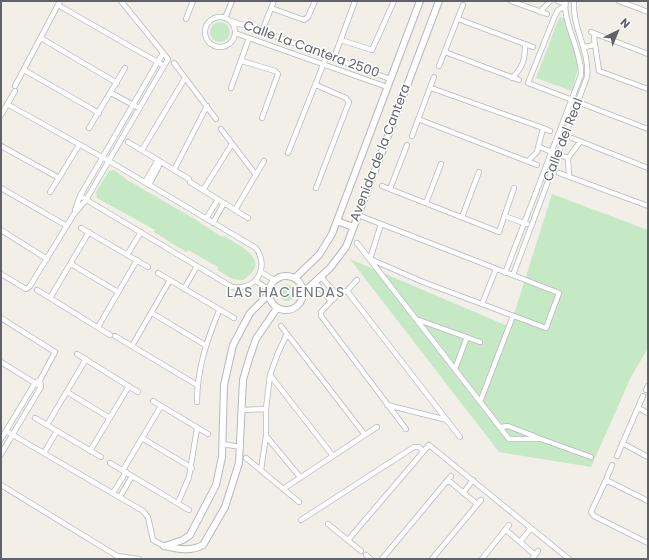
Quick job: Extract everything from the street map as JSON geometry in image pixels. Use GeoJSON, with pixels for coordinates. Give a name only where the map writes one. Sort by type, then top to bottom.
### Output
{"type":"FeatureCollection","features":[{"type":"Feature","properties":{"kind":"street"},"geometry":{"type":"LineString","coordinates":[[1,274],[26,289],[28,288],[74,214],[86,200],[168,59],[121,1]]}},
{"type":"Feature","properties":{"kind":"street"},"geometry":{"type":"LineString","coordinates":[[186,19],[193,1]]}},
{"type":"Feature","properties":{"kind":"street"},"geometry":{"type":"LineString","coordinates":[[226,18],[232,1]]}},
{"type":"Feature","properties":{"kind":"street"},"geometry":{"type":"LineString","coordinates":[[262,31],[274,1]]}},
{"type":"Feature","properties":{"kind":"street"},"geometry":{"type":"LineString","coordinates":[[271,8],[304,20],[308,18],[315,1]]}},
{"type":"Feature","properties":{"kind":"street"},"geometry":{"type":"LineString","coordinates":[[334,58],[355,1]]}},
{"type":"Feature","properties":{"kind":"street"},"geometry":{"type":"LineString","coordinates":[[341,40],[372,50],[376,46],[394,1]]}},
{"type":"Feature","properties":{"kind":"street","name":"Avenida de la Cantera"},"geometry":{"type":"LineString","coordinates":[[295,278],[322,250],[337,221],[420,1]]}},
{"type":"Feature","properties":{"kind":"street","name":"Avenida de la Cantera"},"geometry":{"type":"LineString","coordinates":[[304,292],[340,257],[358,215],[439,1]]}},
{"type":"Feature","properties":{"kind":"street"},"geometry":{"type":"LineString","coordinates":[[511,1],[547,14]]}},
{"type":"Feature","properties":{"kind":"street"},"geometry":{"type":"LineString","coordinates":[[540,12],[550,1]]}},
{"type":"Feature","properties":{"kind":"street"},"geometry":{"type":"LineString","coordinates":[[558,1],[566,4]]}},
{"type":"Feature","properties":{"kind":"street","name":"Calle del Real"},"geometry":{"type":"LineString","coordinates":[[512,275],[588,77],[588,61],[576,22],[574,1]]}},
{"type":"Feature","properties":{"kind":"street"},"geometry":{"type":"LineString","coordinates":[[620,1],[648,12]]}},
{"type":"Feature","properties":{"kind":"street"},"geometry":{"type":"LineString","coordinates":[[1,115],[59,3],[164,66]]}},
{"type":"Feature","properties":{"kind":"street"},"geometry":{"type":"LineString","coordinates":[[566,4],[558,10],[554,18],[533,69],[529,84],[648,129]]}},
{"type":"Feature","properties":{"kind":"street","name":"Calle del Real"},"geometry":{"type":"LineString","coordinates":[[505,273],[581,75],[581,66],[566,4]]}},
{"type":"Feature","properties":{"kind":"street"},"geometry":{"type":"LineString","coordinates":[[439,66],[463,5]]}},
{"type":"Feature","properties":{"kind":"street"},"geometry":{"type":"LineString","coordinates":[[217,17],[226,18],[231,21],[235,33],[231,42],[227,45],[218,47],[209,41],[205,32],[208,23],[217,17]]}},
{"type":"Feature","properties":{"kind":"street"},"geometry":{"type":"LineString","coordinates":[[458,19],[533,47]]}},
{"type":"Feature","properties":{"kind":"street","name":"Calle La Cantera 2500"},"geometry":{"type":"LineString","coordinates":[[231,21],[328,55],[390,79]]}},
{"type":"Feature","properties":{"kind":"street","name":"Calle La Cantera 2500"},"geometry":{"type":"LineString","coordinates":[[235,33],[388,87]]}},
{"type":"Feature","properties":{"kind":"street"},"geometry":{"type":"LineString","coordinates":[[648,54],[593,33],[599,71],[648,89]]}},
{"type":"Feature","properties":{"kind":"street"},"geometry":{"type":"LineString","coordinates":[[41,38],[117,83]]}},
{"type":"Feature","properties":{"kind":"street"},"geometry":{"type":"LineString","coordinates":[[231,88],[249,38]]}},
{"type":"Feature","properties":{"kind":"street"},"geometry":{"type":"LineString","coordinates":[[512,78],[523,65],[526,58],[526,45]]}},
{"type":"Feature","properties":{"kind":"street"},"geometry":{"type":"LineString","coordinates":[[584,47],[595,45]]}},
{"type":"Feature","properties":{"kind":"street"},"geometry":{"type":"LineString","coordinates":[[445,52],[519,80]]}},
{"type":"Feature","properties":{"kind":"street"},"geometry":{"type":"LineString","coordinates":[[74,214],[80,196],[103,158],[132,104],[159,62],[163,53]]}},
{"type":"Feature","properties":{"kind":"street"},"geometry":{"type":"LineString","coordinates":[[288,153],[328,55]]}},
{"type":"Feature","properties":{"kind":"street"},"geometry":{"type":"LineString","coordinates":[[242,60],[278,74],[262,118]]}},
{"type":"Feature","properties":{"kind":"street"},"geometry":{"type":"LineString","coordinates":[[174,63],[216,120]]}},
{"type":"Feature","properties":{"kind":"street"},"geometry":{"type":"LineString","coordinates":[[523,65],[533,69]]}},
{"type":"Feature","properties":{"kind":"street"},"geometry":{"type":"LineString","coordinates":[[89,128],[125,68]]}},
{"type":"Feature","properties":{"kind":"street"},"geometry":{"type":"LineString","coordinates":[[24,70],[99,113]]}},
{"type":"Feature","properties":{"kind":"street"},"geometry":{"type":"LineString","coordinates":[[412,136],[434,77]]}},
{"type":"Feature","properties":{"kind":"street"},"geometry":{"type":"LineString","coordinates":[[142,150],[185,78]]}},
{"type":"Feature","properties":{"kind":"street"},"geometry":{"type":"LineString","coordinates":[[148,80],[154,83]]}},
{"type":"Feature","properties":{"kind":"street"},"geometry":{"type":"LineString","coordinates":[[316,85],[346,98],[349,102],[316,188]]}},
{"type":"Feature","properties":{"kind":"street"},"geometry":{"type":"LineString","coordinates":[[431,88],[550,131]]}},
{"type":"Feature","properties":{"kind":"street"},"geometry":{"type":"LineString","coordinates":[[111,93],[139,108]]}},
{"type":"Feature","properties":{"kind":"street"},"geometry":{"type":"LineString","coordinates":[[7,104],[109,161],[256,248],[261,257],[261,272],[256,281],[244,287],[232,287],[80,196]]}},
{"type":"Feature","properties":{"kind":"street"},"geometry":{"type":"LineString","coordinates":[[174,170],[207,106]]}},
{"type":"Feature","properties":{"kind":"street"},"geometry":{"type":"LineString","coordinates":[[418,119],[538,165]]}},
{"type":"Feature","properties":{"kind":"street"},"geometry":{"type":"LineString","coordinates":[[528,161],[537,152],[543,128]]}},
{"type":"Feature","properties":{"kind":"street"},"geometry":{"type":"LineString","coordinates":[[221,129],[256,175]]}},
{"type":"Feature","properties":{"kind":"street"},"geometry":{"type":"LineString","coordinates":[[572,138],[648,168]]}},
{"type":"Feature","properties":{"kind":"street"},"geometry":{"type":"LineString","coordinates":[[128,142],[248,218]]}},
{"type":"Feature","properties":{"kind":"street"},"geometry":{"type":"LineString","coordinates":[[569,176],[568,158],[580,142]]}},
{"type":"Feature","properties":{"kind":"street"},"geometry":{"type":"LineString","coordinates":[[203,190],[232,144]]}},
{"type":"Feature","properties":{"kind":"street"},"geometry":{"type":"LineString","coordinates":[[50,192],[80,145]]}},
{"type":"Feature","properties":{"kind":"street"},"geometry":{"type":"LineString","coordinates":[[390,189],[407,145]]}},
{"type":"Feature","properties":{"kind":"street"},"geometry":{"type":"LineString","coordinates":[[1,146],[59,178]]}},
{"type":"Feature","properties":{"kind":"street"},"geometry":{"type":"LineString","coordinates":[[539,147],[568,158]]}},
{"type":"Feature","properties":{"kind":"street"},"geometry":{"type":"LineString","coordinates":[[147,183],[160,161]]}},
{"type":"Feature","properties":{"kind":"street"},"geometry":{"type":"LineString","coordinates":[[235,210],[264,161]]}},
{"type":"Feature","properties":{"kind":"street"},"geometry":{"type":"LineString","coordinates":[[426,203],[441,164]]}},
{"type":"Feature","properties":{"kind":"street"},"geometry":{"type":"LineString","coordinates":[[462,217],[480,172]]}},
{"type":"Feature","properties":{"kind":"street"},"geometry":{"type":"LineString","coordinates":[[559,173],[648,206]]}},
{"type":"Feature","properties":{"kind":"street"},"geometry":{"type":"LineString","coordinates":[[382,186],[498,232],[514,188]]}},
{"type":"Feature","properties":{"kind":"street"},"geometry":{"type":"LineString","coordinates":[[539,186],[546,188]]}},
{"type":"Feature","properties":{"kind":"street"},"geometry":{"type":"LineString","coordinates":[[1,188],[67,226]]}},
{"type":"Feature","properties":{"kind":"street"},"geometry":{"type":"LineString","coordinates":[[206,219],[218,199]]}},
{"type":"Feature","properties":{"kind":"street"},"geometry":{"type":"LineString","coordinates":[[213,223],[224,203]]}},
{"type":"Feature","properties":{"kind":"street"},"geometry":{"type":"LineString","coordinates":[[358,215],[559,293],[546,328],[370,259]]}},
{"type":"Feature","properties":{"kind":"street"},"geometry":{"type":"LineString","coordinates":[[504,216],[531,226]]}},
{"type":"Feature","properties":{"kind":"street"},"geometry":{"type":"LineString","coordinates":[[337,221],[353,227]]}},
{"type":"Feature","properties":{"kind":"street"},"geometry":{"type":"LineString","coordinates":[[370,259],[381,224]]}},
{"type":"Feature","properties":{"kind":"street"},"geometry":{"type":"LineString","coordinates":[[81,228],[148,267]]}},
{"type":"Feature","properties":{"kind":"street"},"geometry":{"type":"LineString","coordinates":[[1,230],[47,259]]}},
{"type":"Feature","properties":{"kind":"street"},"geometry":{"type":"LineString","coordinates":[[50,298],[89,232]]}},
{"type":"Feature","properties":{"kind":"street"},"geometry":{"type":"LineString","coordinates":[[127,255],[141,232]]}},
{"type":"Feature","properties":{"kind":"street"},"geometry":{"type":"LineString","coordinates":[[357,243],[509,439],[541,439]]}},
{"type":"Feature","properties":{"kind":"street"},"geometry":{"type":"LineString","coordinates":[[98,327],[137,260]]}},
{"type":"Feature","properties":{"kind":"street"},"geometry":{"type":"LineString","coordinates":[[71,264],[118,292]]}},
{"type":"Feature","properties":{"kind":"street"},"geometry":{"type":"LineString","coordinates":[[184,288],[197,266]]}},
{"type":"Feature","properties":{"kind":"street"},"geometry":{"type":"LineString","coordinates":[[482,304],[496,269]]}},
{"type":"Feature","properties":{"kind":"street"},"geometry":{"type":"LineString","coordinates":[[261,272],[274,280]]}},
{"type":"Feature","properties":{"kind":"street"},"geometry":{"type":"LineString","coordinates":[[158,273],[219,311],[234,318]]}},
{"type":"Feature","properties":{"kind":"street"},"geometry":{"type":"LineString","coordinates":[[164,546],[187,538],[195,528],[216,484],[222,457],[224,386],[233,345],[250,313],[269,292],[274,280],[284,275],[295,278],[301,284],[304,292],[301,302],[293,309],[287,310],[277,308],[273,304],[269,292],[256,281]]}},
{"type":"Feature","properties":{"kind":"street"},"geometry":{"type":"LineString","coordinates":[[321,277],[337,295]]}},
{"type":"Feature","properties":{"kind":"street"},"geometry":{"type":"LineString","coordinates":[[132,346],[170,280]]}},
{"type":"Feature","properties":{"kind":"street"},"geometry":{"type":"LineString","coordinates":[[357,280],[347,291],[342,291],[337,295],[322,312],[324,322],[406,429]]}},
{"type":"Feature","properties":{"kind":"street"},"geometry":{"type":"LineString","coordinates":[[315,282],[331,301]]}},
{"type":"Feature","properties":{"kind":"street"},"geometry":{"type":"LineString","coordinates":[[37,290],[197,385]]}},
{"type":"Feature","properties":{"kind":"street"},"geometry":{"type":"LineString","coordinates":[[347,291],[460,437]]}},
{"type":"Feature","properties":{"kind":"street"},"geometry":{"type":"LineString","coordinates":[[6,431],[143,511],[148,517],[153,540],[164,546],[182,550],[198,548],[207,541],[225,507],[234,484],[240,463],[243,380],[256,338],[277,308]]}},
{"type":"Feature","properties":{"kind":"street"},"geometry":{"type":"LineString","coordinates":[[197,402],[197,385],[205,345],[219,311]]}},
{"type":"Feature","properties":{"kind":"street"},"geometry":{"type":"LineString","coordinates":[[152,313],[205,345]]}},
{"type":"Feature","properties":{"kind":"street"},"geometry":{"type":"LineString","coordinates":[[480,402],[513,316]]}},
{"type":"Feature","properties":{"kind":"street"},"geometry":{"type":"LineString","coordinates":[[1,318],[53,350],[55,355],[1,439]]}},
{"type":"Feature","properties":{"kind":"street"},"geometry":{"type":"LineString","coordinates":[[416,319],[480,342]]}},
{"type":"Feature","properties":{"kind":"street"},"geometry":{"type":"LineString","coordinates":[[281,326],[365,435]]}},
{"type":"Feature","properties":{"kind":"street"},"geometry":{"type":"LineString","coordinates":[[261,470],[266,436],[266,409],[270,375],[287,334]]}},
{"type":"Feature","properties":{"kind":"street"},"geometry":{"type":"LineString","coordinates":[[455,369],[467,337]]}},
{"type":"Feature","properties":{"kind":"street"},"geometry":{"type":"LineString","coordinates":[[77,354],[138,392]]}},
{"type":"Feature","properties":{"kind":"street"},"geometry":{"type":"LineString","coordinates":[[47,425],[86,359]]}},
{"type":"Feature","properties":{"kind":"street"},"geometry":{"type":"LineString","coordinates":[[1,362],[41,387]]}},
{"type":"Feature","properties":{"kind":"street"},"geometry":{"type":"LineString","coordinates":[[270,375],[333,456]]}},
{"type":"Feature","properties":{"kind":"street"},"geometry":{"type":"LineString","coordinates":[[1,454],[41,387],[40,380]]}},
{"type":"Feature","properties":{"kind":"street"},"geometry":{"type":"LineString","coordinates":[[90,451],[129,386]]}},
{"type":"Feature","properties":{"kind":"street"},"geometry":{"type":"LineString","coordinates":[[67,392],[110,418]]}},
{"type":"Feature","properties":{"kind":"street"},"geometry":{"type":"LineString","coordinates":[[617,456],[643,396]]}},
{"type":"Feature","properties":{"kind":"street"},"geometry":{"type":"LineString","coordinates":[[153,401],[208,434]]}},
{"type":"Feature","properties":{"kind":"street"},"geometry":{"type":"LineString","coordinates":[[387,405],[447,420]]}},
{"type":"Feature","properties":{"kind":"street"},"geometry":{"type":"LineString","coordinates":[[113,493],[161,406]]}},
{"type":"Feature","properties":{"kind":"street"},"geometry":{"type":"LineString","coordinates":[[638,408],[648,413]]}},
{"type":"Feature","properties":{"kind":"street"},"geometry":{"type":"LineString","coordinates":[[241,410],[266,409]]}},
{"type":"Feature","properties":{"kind":"street"},"geometry":{"type":"LineString","coordinates":[[34,418],[101,458]]}},
{"type":"Feature","properties":{"kind":"street"},"geometry":{"type":"LineString","coordinates":[[501,427],[508,426],[591,457]]}},
{"type":"Feature","properties":{"kind":"street"},"geometry":{"type":"LineString","coordinates":[[283,488],[377,427]]}},
{"type":"Feature","properties":{"kind":"street"},"geometry":{"type":"LineString","coordinates":[[178,503],[187,485],[192,468],[197,428]]}},
{"type":"Feature","properties":{"kind":"street"},"geometry":{"type":"LineString","coordinates":[[44,453],[57,431]]}},
{"type":"Feature","properties":{"kind":"street"},"geometry":{"type":"LineString","coordinates":[[266,436],[300,477]]}},
{"type":"Feature","properties":{"kind":"street"},"geometry":{"type":"LineString","coordinates":[[142,438],[192,468]]}},
{"type":"Feature","properties":{"kind":"street"},"geometry":{"type":"LineString","coordinates":[[622,443],[648,456]]}},
{"type":"Feature","properties":{"kind":"street"},"geometry":{"type":"LineString","coordinates":[[222,444],[241,447]]}},
{"type":"Feature","properties":{"kind":"street"},"geometry":{"type":"LineString","coordinates":[[348,540],[427,446],[432,446],[569,559]]}},
{"type":"Feature","properties":{"kind":"street"},"geometry":{"type":"LineString","coordinates":[[301,520],[414,447],[419,447],[423,452]]}},
{"type":"Feature","properties":{"kind":"street"},"geometry":{"type":"LineString","coordinates":[[246,458],[299,502]]}},
{"type":"Feature","properties":{"kind":"street"},"geometry":{"type":"LineString","coordinates":[[110,463],[188,510]]}},
{"type":"Feature","properties":{"kind":"street"},"geometry":{"type":"LineString","coordinates":[[612,465],[591,510],[591,513],[648,543]]}},
{"type":"Feature","properties":{"kind":"street"},"geometry":{"type":"LineString","coordinates":[[120,497],[132,476]]}},
{"type":"Feature","properties":{"kind":"street"},"geometry":{"type":"LineString","coordinates":[[382,559],[449,478],[462,492],[477,504]]}},
{"type":"Feature","properties":{"kind":"street"},"geometry":{"type":"LineString","coordinates":[[462,492],[473,480]]}},
{"type":"Feature","properties":{"kind":"street"},"geometry":{"type":"LineString","coordinates":[[606,480],[648,501]]}},
{"type":"Feature","properties":{"kind":"street"},"geometry":{"type":"LineString","coordinates":[[1,485],[117,556],[139,559]]}},
{"type":"Feature","properties":{"kind":"street"},"geometry":{"type":"LineString","coordinates":[[432,559],[481,500]]}},
{"type":"Feature","properties":{"kind":"street"},"geometry":{"type":"LineString","coordinates":[[328,524],[361,551]]}},
{"type":"Feature","properties":{"kind":"street"},"geometry":{"type":"LineString","coordinates":[[482,559],[509,525]]}},
{"type":"Feature","properties":{"kind":"street"},"geometry":{"type":"LineString","coordinates":[[520,542],[531,528]]}},
{"type":"Feature","properties":{"kind":"street"},"geometry":{"type":"LineString","coordinates":[[506,530],[520,542],[537,553],[532,559]]}},
{"type":"Feature","properties":{"kind":"street"},"geometry":{"type":"LineString","coordinates":[[366,554],[371,559]]}},
{"type":"Feature","properties":{"kind":"green space"},"geometry":{"type":"Polygon","coordinates":[[[561,17],[565,19],[577,56],[578,68],[572,91],[536,78],[559,18],[561,17]]]}},
{"type":"Feature","properties":{"kind":"green space"},"geometry":{"type":"Polygon","coordinates":[[[216,22],[224,22],[230,28],[230,36],[224,42],[216,42],[210,36],[210,28],[216,22]]]}},
{"type":"Feature","properties":{"kind":"green space"},"geometry":{"type":"Polygon","coordinates":[[[114,170],[129,181],[246,250],[252,255],[255,261],[255,267],[252,273],[243,280],[232,279],[218,270],[218,267],[188,250],[186,252],[154,232],[155,230],[97,198],[96,192],[109,171],[114,170]]]}},
{"type":"Feature","properties":{"kind":"green space"},"geometry":{"type":"Polygon","coordinates":[[[552,194],[648,230],[648,348],[631,377],[591,467],[499,452],[350,259],[510,327],[552,194]]]}},
{"type":"Feature","properties":{"kind":"green space"},"geometry":{"type":"Polygon","coordinates":[[[284,285],[290,285],[295,290],[293,299],[290,301],[284,301],[279,296],[279,290],[284,285]]]}},
{"type":"Feature","properties":{"kind":"district","name":"LAS HACIENDAS"},"geometry":{"type":"Point","coordinates":[286,293]}}]}
